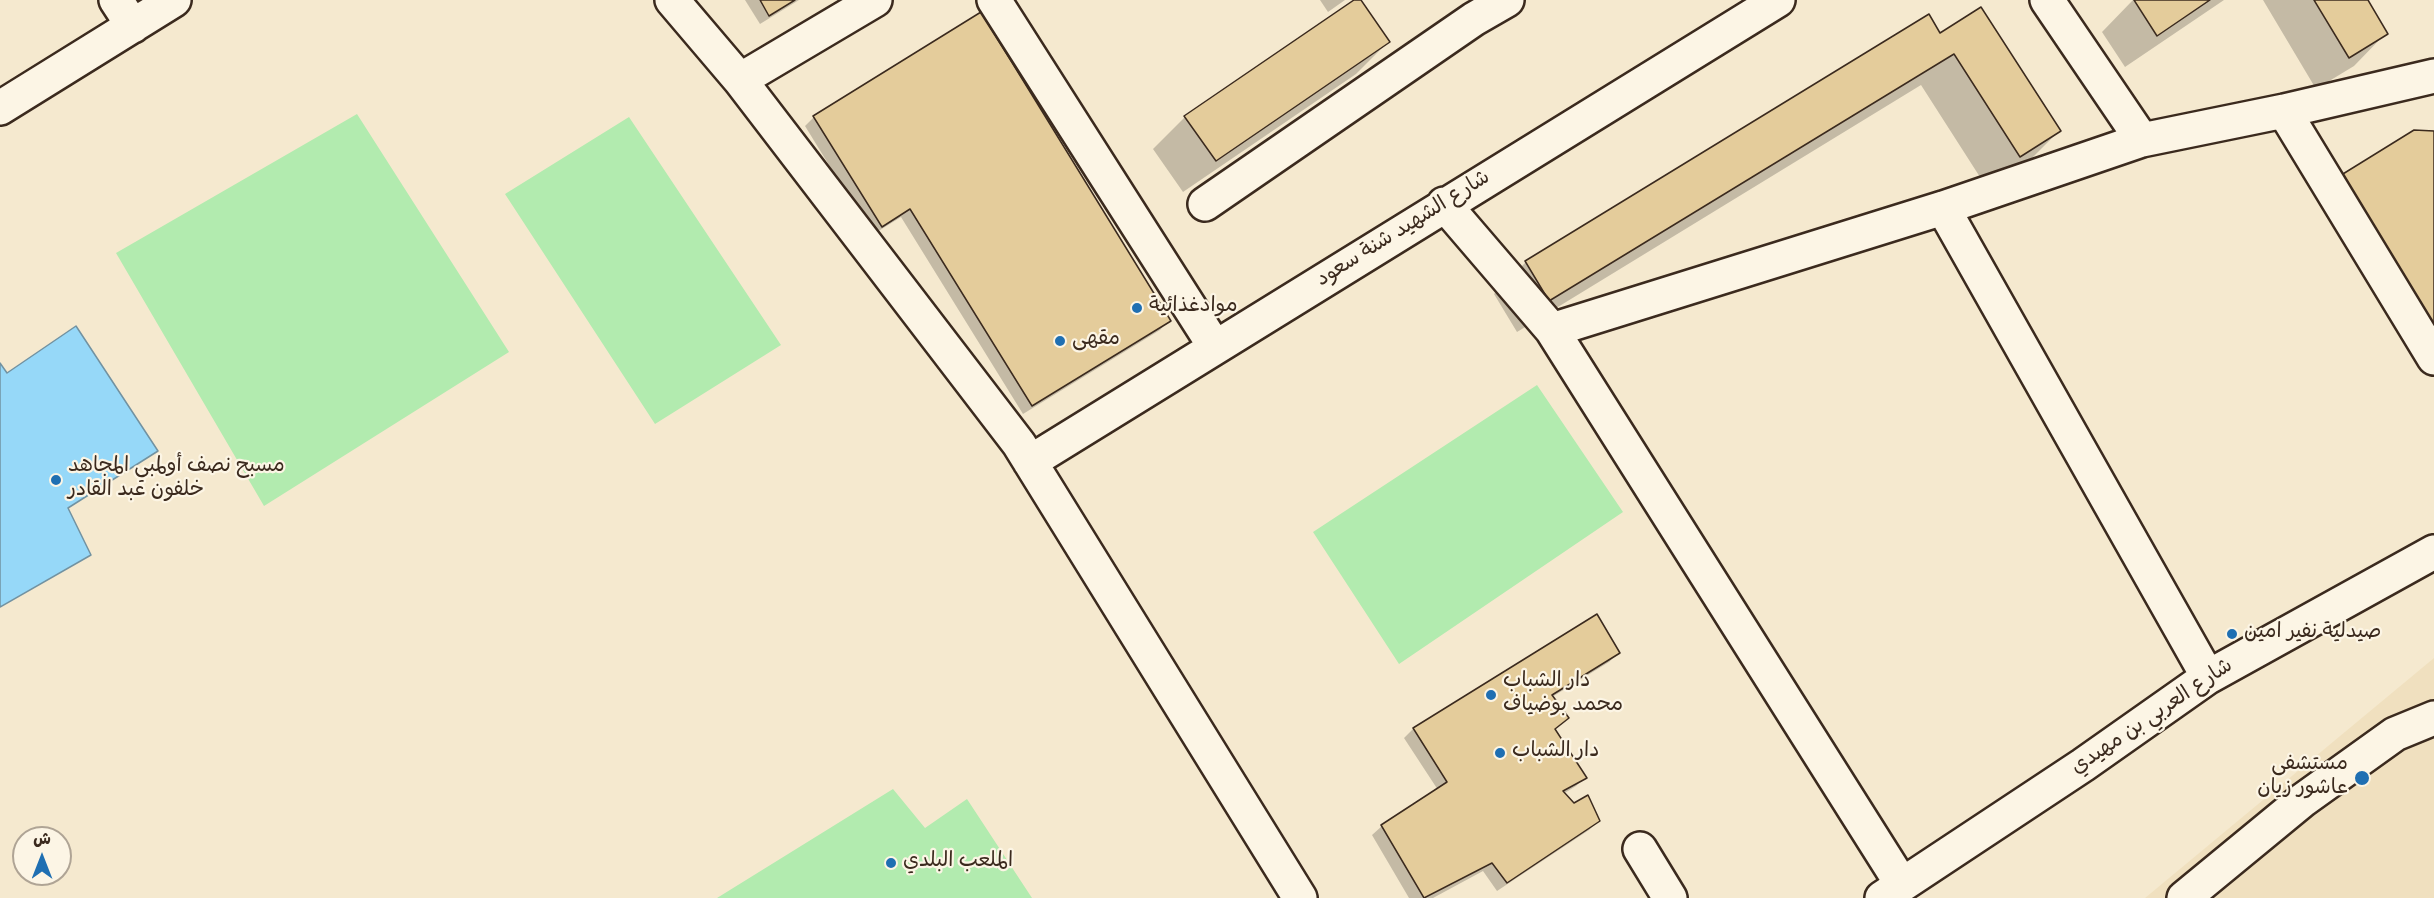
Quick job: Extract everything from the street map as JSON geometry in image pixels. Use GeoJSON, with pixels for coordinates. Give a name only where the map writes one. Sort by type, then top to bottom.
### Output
{"type":"FeatureCollection","features":[{"type":"Feature","properties":{"kind":"street"},"geometry":{"type":"LineString","coordinates":[[0,108],[125,13],[174,0]]}},
{"type":"Feature","properties":{"kind":"street"},"geometry":{"type":"LineString","coordinates":[[672,0],[740,80],[1019,444],[1300,898]]}},
{"type":"Feature","properties":{"kind":"street"},"geometry":{"type":"LineString","coordinates":[[740,80],[875,0]]}},
{"type":"Feature","properties":{"kind":"street"},"geometry":{"type":"LineString","coordinates":[[994,0],[1215,348]]}},
{"type":"Feature","properties":{"kind":"street"},"geometry":{"type":"LineString","coordinates":[[1205,204],[1468,9],[1507,0]]}},
{"type":"Feature","properties":{"kind":"street"},"geometry":{"type":"LineString","coordinates":[[2047,0],[2142,140]]}},
{"type":"Feature","properties":{"kind":"street","name":"شارع الشهيد شنة سعود"},"geometry":{"type":"LineString","coordinates":[[1030,462],[1767,3]]}},
{"type":"Feature","properties":{"kind":"street"},"geometry":{"type":"LineString","coordinates":[[1552,330],[1943,208],[2142,140],[2284,111],[2434,76]]}},
{"type":"Feature","properties":{"kind":"street"},"geometry":{"type":"LineString","coordinates":[[2284,111],[2434,358]]}},
{"type":"Feature","properties":{"kind":"street"},"geometry":{"type":"LineString","coordinates":[[1444,204],[1552,330],[1892,891]]}},
{"type":"Feature","properties":{"kind":"street"},"geometry":{"type":"LineString","coordinates":[[1943,208],[2208,677]]}},
{"type":"Feature","properties":{"kind":"street","name":"شارع العربي بن مهيدي"},"geometry":{"type":"LineString","coordinates":[[1892,891],[2083,765],[2208,677],[2434,552]]}},
{"type":"Feature","properties":{"kind":"street"},"geometry":{"type":"LineString","coordinates":[[2184,898],[2321,787],[2395,734],[2434,718]]}},
{"type":"Feature","properties":{"kind":"street"},"geometry":{"type":"LineString","coordinates":[[1640,849],[1670,898]]}},
{"type":"Feature","properties":{"kind":"shaded area","name":"مستشفى عاشور زيان"},"geometry":{"type":"Polygon","coordinates":[[[2434,658],[2434,898],[2145,898],[2434,658]]]}},
{"type":"Feature","properties":{"kind":"green space"},"geometry":{"type":"Polygon","coordinates":[[[357,114],[509,352],[264,506],[116,253],[357,114]]]}},
{"type":"Feature","properties":{"kind":"green space"},"geometry":{"type":"Polygon","coordinates":[[[629,117],[781,345],[655,424],[505,194],[629,117]]]}},
{"type":"Feature","properties":{"kind":"green space"},"geometry":{"type":"Polygon","coordinates":[[[1537,385],[1623,512],[1399,664],[1313,532],[1537,385]]]}},
{"type":"Feature","properties":{"kind":"green space","name":"الملعب البلدي"},"geometry":{"type":"Polygon","coordinates":[[[893,789],[925,828],[967,799],[1032,898],[717,898],[893,789]]]}},
{"type":"Feature","properties":{"kind":"water","name":"مسبح نصف أولمبي المجاهد خلفون عبد القادر"},"geometry":{"type":"Polygon","coordinates":[[[76,326],[158,451],[68,508],[91,555],[0,607],[0,363],[7,373],[76,326]]]}},
{"type":"Feature","properties":{"kind":"building"},"geometry":{"type":"Polygon","coordinates":[[[760,0],[795,0],[769,16],[760,0]]]}},
{"type":"Feature","properties":{"kind":"building"},"geometry":{"type":"Polygon","coordinates":[[[1354,0],[1361,0],[1390,42],[1216,161],[1184,116],[1354,0]]]}},
{"type":"Feature","properties":{"kind":"building"},"geometry":{"type":"Polygon","coordinates":[[[2134,0],[2210,0],[2157,36],[2134,0]]]}},
{"type":"Feature","properties":{"kind":"building"},"geometry":{"type":"Polygon","coordinates":[[[2314,0],[2368,0],[2388,34],[2349,58],[2314,0]]]}},
{"type":"Feature","properties":{"kind":"building"},"geometry":{"type":"Polygon","coordinates":[[[1981,7],[2061,131],[2020,157],[1954,54],[1549,301],[1525,261],[1929,14],[1940,33],[1981,7]]]}},
{"type":"Feature","properties":{"kind":"building"},"geometry":{"type":"Polygon","coordinates":[[[981,12],[1171,321],[1032,406],[910,209],[882,227],[813,116],[981,12]]]}},
{"type":"Feature","properties":{"kind":"building"},"geometry":{"type":"Polygon","coordinates":[[[2414,130],[2434,131],[2434,336],[2338,177],[2414,130]]]}},
{"type":"Feature","properties":{"kind":"building","name":"دار الشباب"},"geometry":{"type":"Polygon","coordinates":[[[1597,614],[1620,653],[1552,695],[1569,718],[1555,729],[1587,778],[1563,791],[1574,803],[1588,795],[1600,821],[1507,883],[1492,863],[1424,898],[1381,825],[1447,782],[1413,728],[1597,614]]]}},
{"type":"Feature","properties":{"kind":"place","name":"موادغذائية"},"geometry":{"type":"Point","coordinates":[1137,308]}},
{"type":"Feature","properties":{"kind":"place","name":"مقهى"},"geometry":{"type":"Point","coordinates":[1060,341]}},
{"type":"Feature","properties":{"kind":"place","name":"مسبح نصف أولمبي المجاهد خلفون عبد القادر"},"geometry":{"type":"Point","coordinates":[56,480]}},
{"type":"Feature","properties":{"kind":"place","name":"صيدلية نفير امين"},"geometry":{"type":"Point","coordinates":[2232,634]}},
{"type":"Feature","properties":{"kind":"place","name":"دار الشباب محمد بوضياف"},"geometry":{"type":"Point","coordinates":[1491,695]}},
{"type":"Feature","properties":{"kind":"place","name":"دار الشباب"},"geometry":{"type":"Point","coordinates":[1500,753]}},
{"type":"Feature","properties":{"kind":"place","name":"مستشفى عاشور زيان"},"geometry":{"type":"Point","coordinates":[2362,778]}},
{"type":"Feature","properties":{"kind":"place","name":"الملعب البلدي"},"geometry":{"type":"Point","coordinates":[891,863]}}]}
